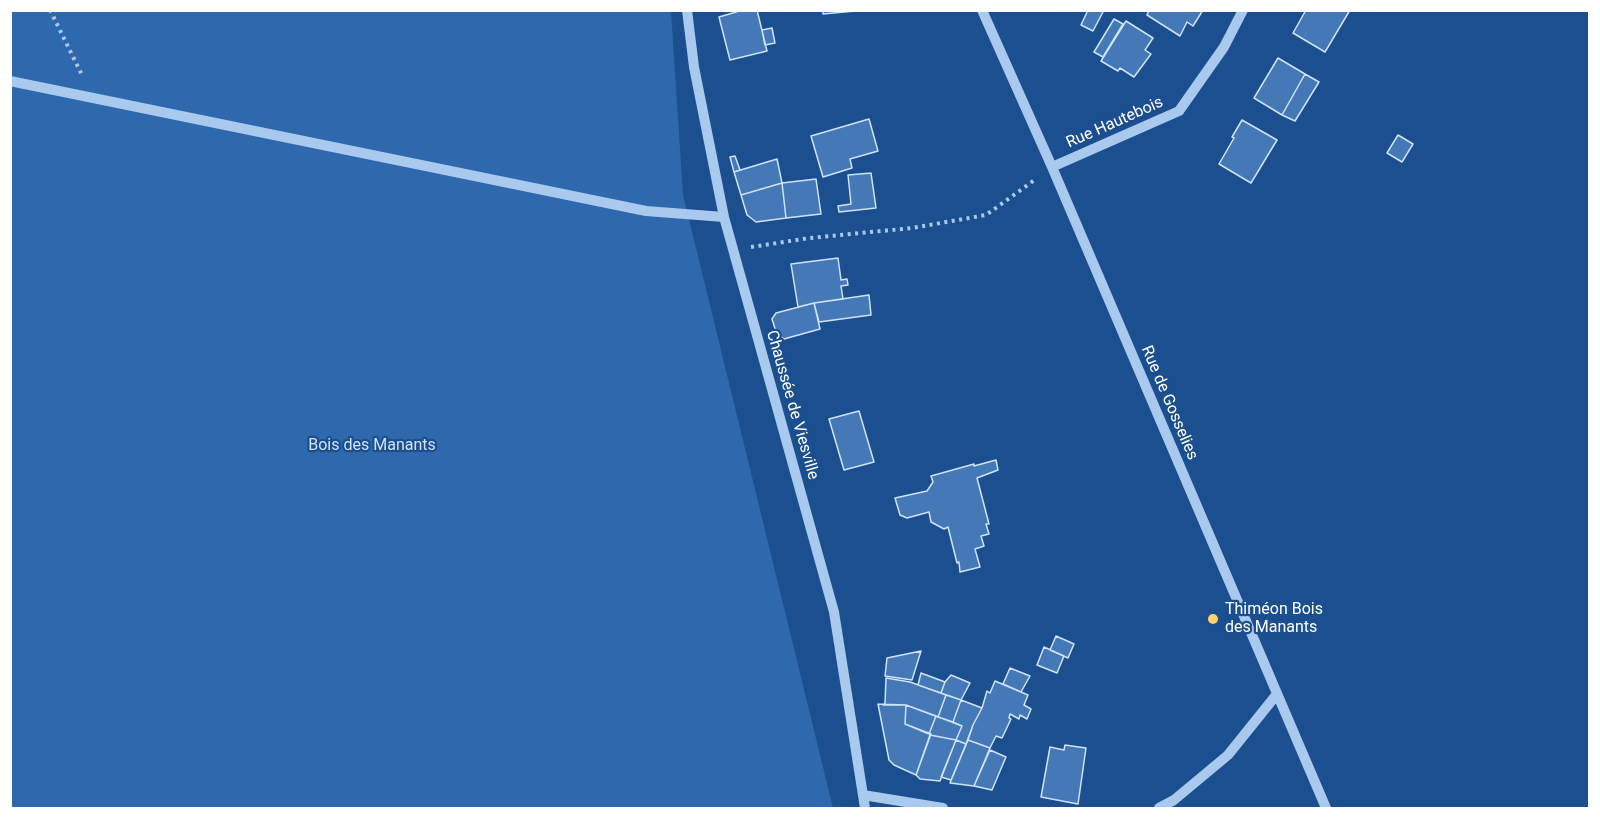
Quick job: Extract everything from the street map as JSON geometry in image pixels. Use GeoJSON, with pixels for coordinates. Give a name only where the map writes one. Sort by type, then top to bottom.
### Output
{"type":"FeatureCollection","features":[{"type":"Feature","properties":{"kind":"street","name":"Chaussée de Viesville"},"geometry":{"type":"LineString","coordinates":[[687,10],[694,67],[724,217],[834,612],[865,808]]}},
{"type":"Feature","properties":{"kind":"street","name":"Rue de Gosselies"},"geometry":{"type":"LineString","coordinates":[[982,10],[1052,167],[1326,808]]}},
{"type":"Feature","properties":{"kind":"street","name":"Rue Hautebois"},"geometry":{"type":"LineString","coordinates":[[1052,167],[1179,111],[1224,47],[1243,10]]}},
{"type":"Feature","properties":{"kind":"street"},"geometry":{"type":"LineString","coordinates":[[10,81],[646,211],[724,217]]}},
{"type":"Feature","properties":{"kind":"street"},"geometry":{"type":"LineString","coordinates":[[1159,808],[1174,800],[1228,755],[1277,694]]}},
{"type":"Feature","properties":{"kind":"street"},"geometry":{"type":"LineString","coordinates":[[863,795],[943,808]]}},
{"type":"Feature","properties":{"kind":"path"},"geometry":{"type":"LineString","coordinates":[[50,10],[94,98]]}},
{"type":"Feature","properties":{"kind":"path"},"geometry":{"type":"LineString","coordinates":[[733,250],[810,238],[912,228],[986,215],[1052,167]]}},
{"type":"Feature","properties":{"kind":"green space","name":"Bois des Manants"},"geometry":{"type":"Polygon","coordinates":[[[10,11],[671,11],[683,195],[833,808],[11,808],[10,11]]]}},
{"type":"Feature","properties":{"kind":"building"},"geometry":{"type":"Polygon","coordinates":[[[743,10],[757,10],[767,51],[730,60],[719,17],[743,10]]]}},
{"type":"Feature","properties":{"kind":"building"},"geometry":{"type":"Polygon","coordinates":[[[823,10],[866,10],[823,14],[823,10]]]}},
{"type":"Feature","properties":{"kind":"building"},"geometry":{"type":"Polygon","coordinates":[[[1088,10],[1104,10],[1093,31],[1081,25],[1088,10]]]}},
{"type":"Feature","properties":{"kind":"building"},"geometry":{"type":"Polygon","coordinates":[[[1149,10],[1203,10],[1193,26],[1187,22],[1180,36],[1147,15],[1149,10]]]}},
{"type":"Feature","properties":{"kind":"building"},"geometry":{"type":"Polygon","coordinates":[[[1306,10],[1350,10],[1325,52],[1293,33],[1306,10]]]}},
{"type":"Feature","properties":{"kind":"building"},"geometry":{"type":"Polygon","coordinates":[[[1114,19],[1123,24],[1103,57],[1094,52],[1114,19]]]}},
{"type":"Feature","properties":{"kind":"building"},"geometry":{"type":"Polygon","coordinates":[[[1126,21],[1153,38],[1145,50],[1151,54],[1134,77],[1120,68],[1118,71],[1101,61],[1126,21]]]}},
{"type":"Feature","properties":{"kind":"building"},"geometry":{"type":"Polygon","coordinates":[[[772,28],[775,43],[765,45],[762,30],[772,28]]]}},
{"type":"Feature","properties":{"kind":"building"},"geometry":{"type":"Polygon","coordinates":[[[1278,58],[1305,74],[1282,115],[1254,98],[1278,58]]]}},
{"type":"Feature","properties":{"kind":"building"},"geometry":{"type":"Polygon","coordinates":[[[1305,74],[1319,82],[1295,121],[1282,115],[1305,74]]]}},
{"type":"Feature","properties":{"kind":"building"},"geometry":{"type":"Polygon","coordinates":[[[869,119],[878,151],[850,159],[852,168],[823,177],[811,136],[869,119]]]}},
{"type":"Feature","properties":{"kind":"building"},"geometry":{"type":"Polygon","coordinates":[[[1242,120],[1277,140],[1251,183],[1219,164],[1242,120]]]}},
{"type":"Feature","properties":{"kind":"building"},"geometry":{"type":"Polygon","coordinates":[[[1398,135],[1413,144],[1402,162],[1387,153],[1398,135]]]}},
{"type":"Feature","properties":{"kind":"building"},"geometry":{"type":"Polygon","coordinates":[[[735,156],[740,170],[734,172],[730,157],[735,156]]]}},
{"type":"Feature","properties":{"kind":"building"},"geometry":{"type":"Polygon","coordinates":[[[777,159],[782,183],[741,195],[734,172],[777,159]]]}},
{"type":"Feature","properties":{"kind":"building"},"geometry":{"type":"Polygon","coordinates":[[[871,173],[876,208],[839,212],[838,206],[851,204],[848,175],[871,173]]]}},
{"type":"Feature","properties":{"kind":"building"},"geometry":{"type":"Polygon","coordinates":[[[816,179],[821,214],[786,218],[782,183],[816,179]]]}},
{"type":"Feature","properties":{"kind":"building"},"geometry":{"type":"Polygon","coordinates":[[[782,183],[786,218],[756,222],[747,215],[741,195],[782,183]]]}},
{"type":"Feature","properties":{"kind":"building"},"geometry":{"type":"Polygon","coordinates":[[[838,258],[841,280],[847,279],[848,285],[841,286],[843,299],[798,307],[791,264],[838,258]]]}},
{"type":"Feature","properties":{"kind":"building"},"geometry":{"type":"Polygon","coordinates":[[[869,295],[871,315],[819,322],[814,303],[869,295]]]}},
{"type":"Feature","properties":{"kind":"building"},"geometry":{"type":"Polygon","coordinates":[[[814,303],[820,329],[784,339],[777,335],[772,319],[776,313],[814,303]]]}},
{"type":"Feature","properties":{"kind":"building"},"geometry":{"type":"Polygon","coordinates":[[[859,411],[874,462],[844,470],[829,419],[859,411]]]}},
{"type":"Feature","properties":{"kind":"building"},"geometry":{"type":"Polygon","coordinates":[[[996,460],[998,470],[977,478],[989,524],[986,524],[989,534],[981,536],[984,546],[975,549],[980,567],[960,572],[948,527],[944,529],[931,522],[929,512],[907,518],[900,515],[895,498],[927,491],[933,482],[931,476],[996,460]]]}},
{"type":"Feature","properties":{"kind":"building"},"geometry":{"type":"Polygon","coordinates":[[[1056,636],[1074,644],[1068,658],[1050,650],[1056,636]]]}},
{"type":"Feature","properties":{"kind":"building"},"geometry":{"type":"Polygon","coordinates":[[[1044,647],[1064,656],[1057,673],[1037,665],[1044,647]]]}},
{"type":"Feature","properties":{"kind":"building"},"geometry":{"type":"Polygon","coordinates":[[[921,651],[912,680],[885,676],[887,658],[921,651]]]}},
{"type":"Feature","properties":{"kind":"building"},"geometry":{"type":"Polygon","coordinates":[[[1010,668],[1030,676],[1021,692],[1003,684],[1010,668]]]}},
{"type":"Feature","properties":{"kind":"building"},"geometry":{"type":"Polygon","coordinates":[[[921,673],[945,682],[941,693],[918,685],[921,673]]]}},
{"type":"Feature","properties":{"kind":"building"},"geometry":{"type":"Polygon","coordinates":[[[951,675],[970,683],[961,700],[941,693],[945,682],[951,675]]]}},
{"type":"Feature","properties":{"kind":"building"},"geometry":{"type":"Polygon","coordinates":[[[886,678],[910,682],[946,695],[938,717],[906,705],[883,705],[886,678]]]}},
{"type":"Feature","properties":{"kind":"building"},"geometry":{"type":"Polygon","coordinates":[[[995,681],[1028,695],[1024,705],[1031,709],[1027,719],[1020,715],[1019,719],[1010,714],[1011,719],[1002,738],[996,736],[990,748],[968,740],[987,691],[990,693],[995,681]]]}},
{"type":"Feature","properties":{"kind":"building"},"geometry":{"type":"Polygon","coordinates":[[[946,695],[961,700],[953,722],[938,717],[946,695]]]}},
{"type":"Feature","properties":{"kind":"building"},"geometry":{"type":"Polygon","coordinates":[[[961,700],[982,708],[966,744],[956,740],[962,726],[953,722],[961,700]]]}},
{"type":"Feature","properties":{"kind":"building"},"geometry":{"type":"Polygon","coordinates":[[[878,704],[906,705],[905,724],[931,734],[916,775],[894,765],[889,760],[878,704]]]}},
{"type":"Feature","properties":{"kind":"building"},"geometry":{"type":"Polygon","coordinates":[[[906,705],[936,716],[929,734],[905,724],[906,705]]]}},
{"type":"Feature","properties":{"kind":"building"},"geometry":{"type":"Polygon","coordinates":[[[936,716],[962,726],[956,740],[929,734],[936,716]]]}},
{"type":"Feature","properties":{"kind":"building"},"geometry":{"type":"Polygon","coordinates":[[[930,735],[956,740],[940,781],[920,779],[916,775],[930,735]]]}},
{"type":"Feature","properties":{"kind":"building"},"geometry":{"type":"Polygon","coordinates":[[[956,740],[966,744],[951,780],[941,777],[956,740]]]}},
{"type":"Feature","properties":{"kind":"building"},"geometry":{"type":"Polygon","coordinates":[[[968,740],[990,748],[974,786],[950,783],[968,740]]]}},
{"type":"Feature","properties":{"kind":"building"},"geometry":{"type":"Polygon","coordinates":[[[1065,745],[1086,748],[1078,804],[1041,797],[1050,747],[1064,750],[1065,745]]]}},
{"type":"Feature","properties":{"kind":"building"},"geometry":{"type":"Polygon","coordinates":[[[990,750],[1006,757],[992,790],[974,786],[990,750]]]}},
{"type":"Feature","properties":{"kind":"place","name":"Thiméon Bois des Manants"},"geometry":{"type":"Point","coordinates":[1213,619]}}]}
